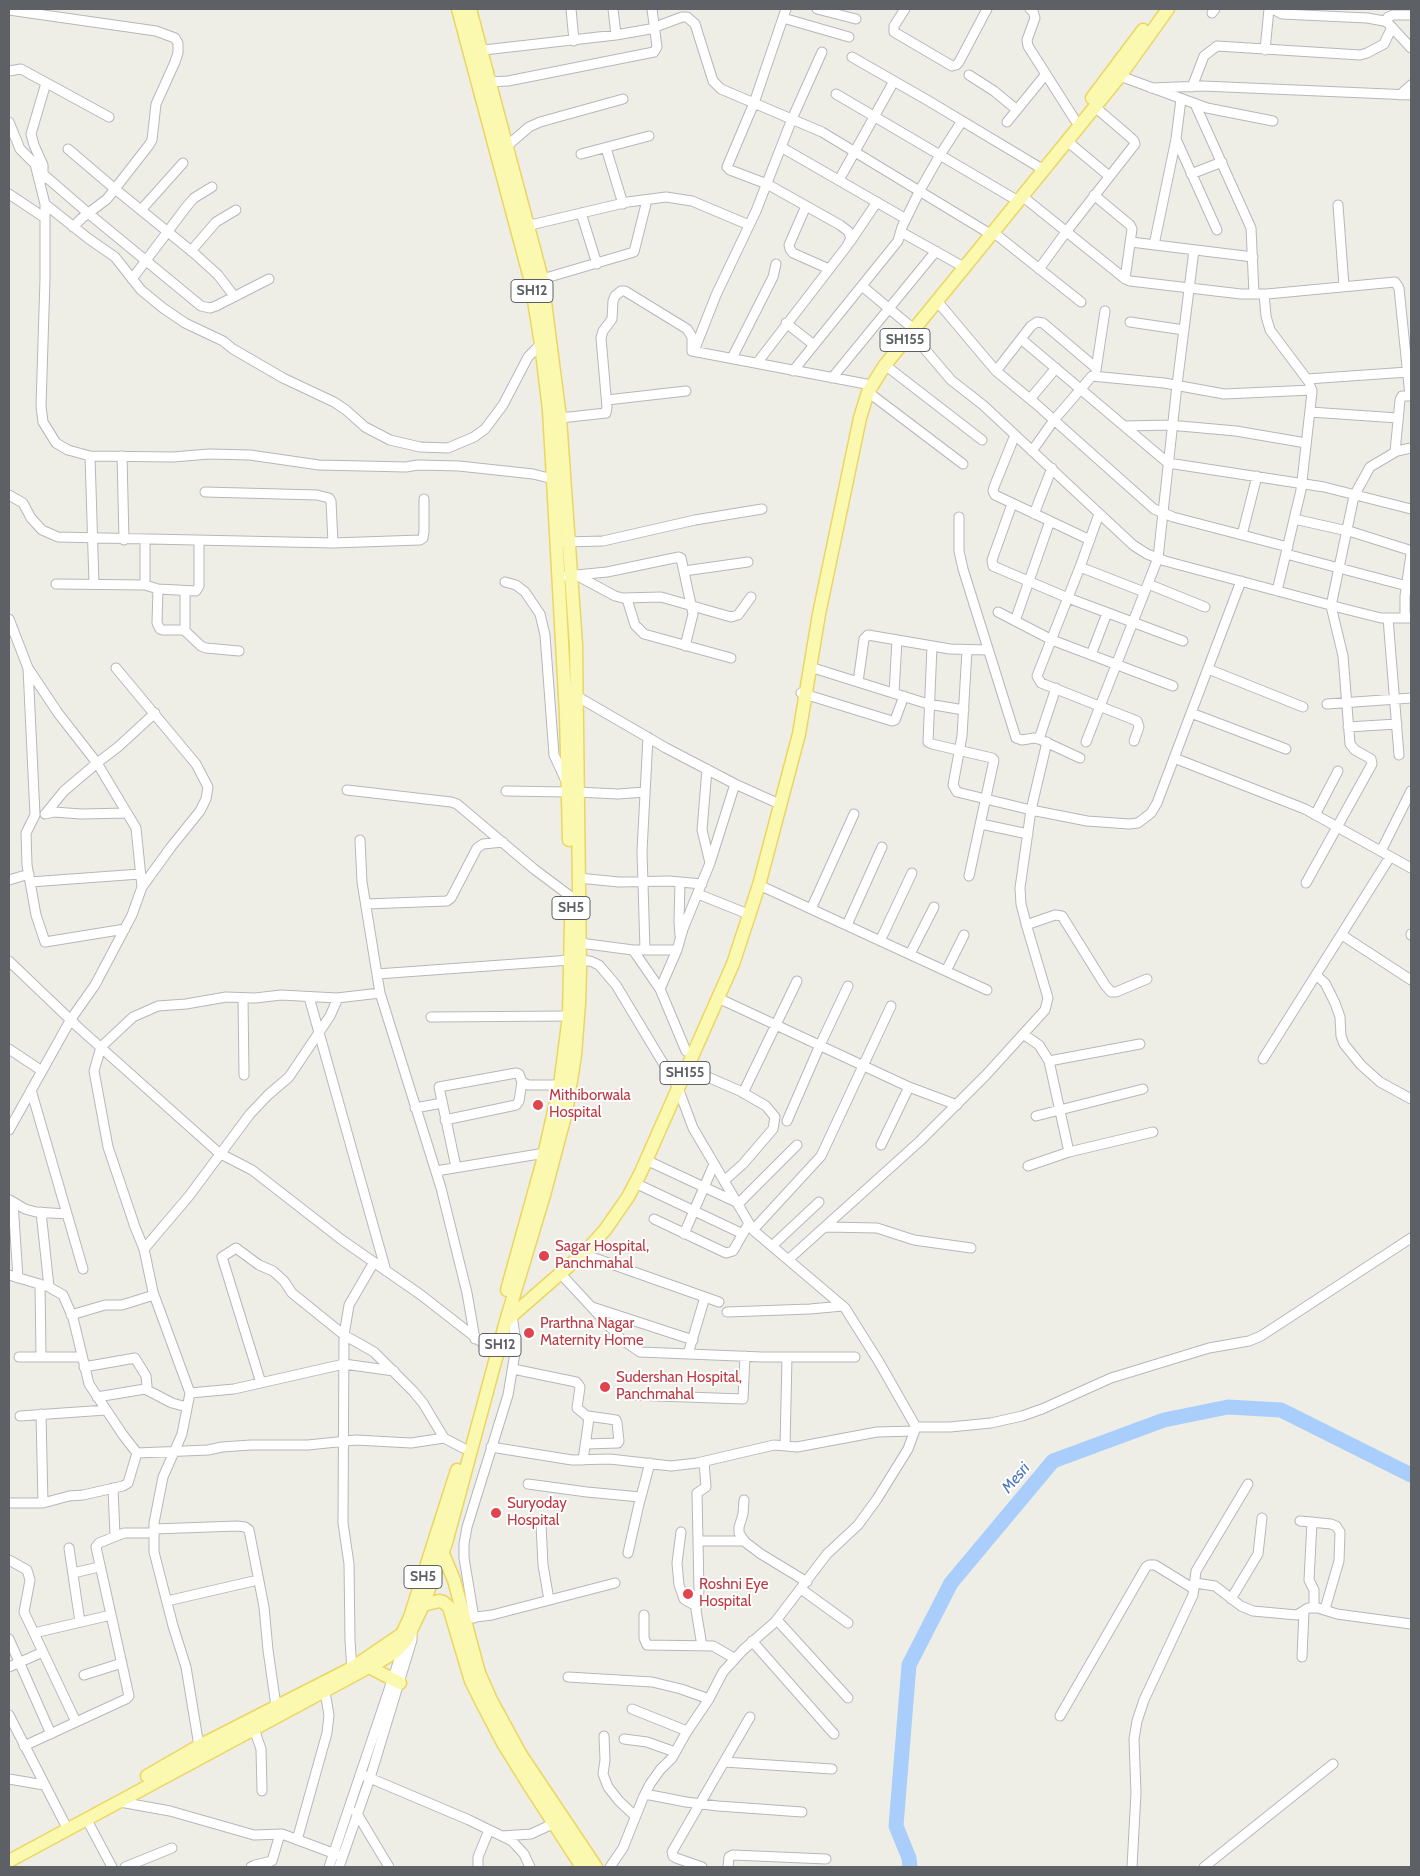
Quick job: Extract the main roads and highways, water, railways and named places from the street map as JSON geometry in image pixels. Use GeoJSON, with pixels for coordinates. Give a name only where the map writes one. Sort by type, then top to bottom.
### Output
{"type":"FeatureCollection","features":[{"type":"Feature","properties":{"kind":"main road","name":"SH12"},"geometry":{"type":"LineString","coordinates":[[411,1621],[441,1545],[494,1352],[505,1320],[508,1303],[544,1195],[566,1112],[575,1055],[580,1003],[575,961],[580,943],[578,878],[571,789],[576,754],[570,692],[562,646],[566,577],[556,543],[548,410],[537,281],[475,51],[458,9]]}},
{"type":"Feature","properties":{"kind":"main road"},"geometry":{"type":"LineString","coordinates":[[470,9],[475,51],[489,82],[507,146],[523,227]]}},
{"type":"Feature","properties":{"kind":"main road","name":"SH155"},"geometry":{"type":"LineString","coordinates":[[1018,197],[1158,9]]}},
{"type":"Feature","properties":{"kind":"main road","name":"SH155"},"geometry":{"type":"LineString","coordinates":[[923,314],[937,301],[1018,197],[1120,76],[1168,9]]}},
{"type":"Feature","properties":{"kind":"main road","name":"SH155"},"geometry":{"type":"LineString","coordinates":[[508,1303],[526,1296],[590,1238],[606,1219],[624,1191],[676,1085],[687,1068],[733,964],[759,885],[794,743],[803,693],[814,603],[856,413],[867,388],[884,359],[923,314],[960,265],[990,232]]}},
{"type":"Feature","properties":{"kind":"main road"},"geometry":{"type":"LineString","coordinates":[[537,281],[560,418],[570,542],[566,577],[576,645],[570,692]]}},
{"type":"Feature","properties":{"kind":"main road","name":"SH155"},"geometry":{"type":"LineString","coordinates":[[803,693],[810,667],[867,388],[886,365],[910,330]]}},
{"type":"Feature","properties":{"kind":"main road","name":"SH12"},"geometry":{"type":"LineString","coordinates":[[566,730],[570,692]]}},
{"type":"Feature","properties":{"kind":"main road","name":"SH5"},"geometry":{"type":"LineString","coordinates":[[508,1303],[560,1085],[575,961],[570,896],[571,789],[566,730]]}},
{"type":"Feature","properties":{"kind":"main road","name":"SH155"},"geometry":{"type":"LineString","coordinates":[[505,1320],[583,1254],[605,1230],[628,1197],[646,1160],[676,1085],[686,1051],[720,974],[743,912],[775,802],[787,769]]}},
{"type":"Feature","properties":{"kind":"main road"},"geometry":{"type":"LineString","coordinates":[[441,1545],[463,1448],[494,1352]]}},
{"type":"Feature","properties":{"kind":"main road","name":"SH5"},"geometry":{"type":"LineString","coordinates":[[441,1545],[468,1618],[479,1672],[491,1700],[559,1821],[582,1867]]}},
{"type":"Feature","properties":{"kind":"main road","name":"SH5"},"geometry":{"type":"LineString","coordinates":[[411,1621],[439,1601],[449,1607],[471,1681],[503,1744],[559,1821],[596,1867]]}},
{"type":"Feature","properties":{"kind":"main road"},"geometry":{"type":"LineString","coordinates":[[9,1853],[65,1824],[199,1746],[276,1706],[352,1672],[369,1667],[395,1652],[411,1621]]}},
{"type":"Feature","properties":{"kind":"main road"},"geometry":{"type":"LineString","coordinates":[[9,1861],[325,1692],[396,1639],[411,1621]]}},
{"type":"Feature","properties":{"kind":"main road"},"geometry":{"type":"LineString","coordinates":[[369,1667],[396,1681]]}},
{"type":"Feature","properties":{"kind":"waterway","name":"Mesri"},"geometry":{"type":"LineString","coordinates":[[910,1867],[909,1858],[896,1826],[909,1665],[951,1583],[1053,1461],[1164,1420],[1228,1407],[1281,1410],[1411,1475]]}},
{"type":"Feature","properties":{"kind":"place","name":"Mithiborwala Hospital"},"geometry":{"type":"Point","coordinates":[538,1105]}},
{"type":"Feature","properties":{"kind":"place","name":"Sagar Hospital, Panchmahal"},"geometry":{"type":"Point","coordinates":[544,1256]}},
{"type":"Feature","properties":{"kind":"place","name":"Prarthna Nagar Maternity Home"},"geometry":{"type":"Point","coordinates":[529,1333]}},
{"type":"Feature","properties":{"kind":"place","name":"Sudershan Hospital, Panchmahal"},"geometry":{"type":"Point","coordinates":[605,1387]}},
{"type":"Feature","properties":{"kind":"place","name":"Suryoday Hospital"},"geometry":{"type":"Point","coordinates":[496,1513]}},
{"type":"Feature","properties":{"kind":"place","name":"Roshni Eye Hospital"},"geometry":{"type":"Point","coordinates":[688,1594]}}]}
